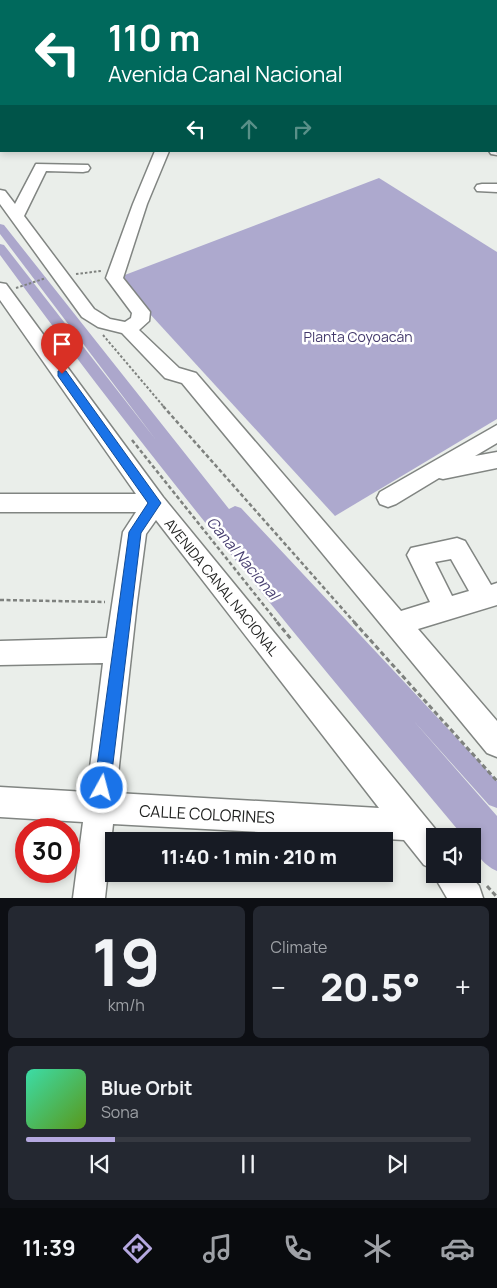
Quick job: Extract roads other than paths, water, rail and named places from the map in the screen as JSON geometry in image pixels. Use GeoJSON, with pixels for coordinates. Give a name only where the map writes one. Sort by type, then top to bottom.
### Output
{"type":"FeatureCollection","features":[{"type":"Feature","properties":{"kind":"street"},"geometry":{"type":"LineString","coordinates":[[16,216],[50,152]]}},
{"type":"Feature","properties":{"kind":"street"},"geometry":{"type":"LineString","coordinates":[[128,329],[140,321],[141,312],[114,278],[162,152]]}},
{"type":"Feature","properties":{"kind":"street"},"geometry":{"type":"LineString","coordinates":[[41,167],[83,168]]}},
{"type":"Feature","properties":{"kind":"street"},"geometry":{"type":"LineString","coordinates":[[0,194],[54,276],[88,313],[104,323],[128,329],[172,374],[189,378],[497,743]]}},
{"type":"Feature","properties":{"kind":"street","name":"AVENIDA CANAL NACIONAL"},"geometry":{"type":"LineString","coordinates":[[8,288],[12,304],[155,503],[426,842]]}},
{"type":"Feature","properties":{"kind":"street"},"geometry":{"type":"LineString","coordinates":[[388,498],[497,433]]}},
{"type":"Feature","properties":{"kind":"street"},"geometry":{"type":"LineString","coordinates":[[428,474],[497,460]]}},
{"type":"Feature","properties":{"kind":"street"},"geometry":{"type":"LineString","coordinates":[[0,503],[155,503]]}},
{"type":"Feature","properties":{"kind":"street"},"geometry":{"type":"LineString","coordinates":[[89,898],[120,650],[124,602],[135,532],[155,503]]}},
{"type":"Feature","properties":{"kind":"street"},"geometry":{"type":"LineString","coordinates":[[396,624],[446,609],[491,595],[457,548],[419,555],[446,609]]}},
{"type":"Feature","properties":{"kind":"street"},"geometry":{"type":"LineString","coordinates":[[0,653],[120,650]]}},
{"type":"Feature","properties":{"kind":"street","name":"CALLE COLORINES"},"geometry":{"type":"LineString","coordinates":[[0,802],[413,825]]}},
{"type":"Feature","properties":{"kind":"street"},"geometry":{"type":"LineString","coordinates":[[456,883],[467,898]]}},
{"type":"Feature","properties":{"kind":"waterway","name":"Canal Nacional"},"geometry":{"type":"LineString","coordinates":[[0,227],[204,492],[497,833]]}},
{"type":"Feature","properties":{"kind":"waterway","name":"Canal Nacional"},"geometry":{"type":"LineString","coordinates":[[0,247],[180,482],[497,860]]}},
{"type":"Feature","properties":{"kind":"waterway","name":"Canal Nacional"},"geometry":{"type":"LineString","coordinates":[[235,513],[497,797]]}},
{"type":"Feature","properties":{"kind":"park label","name":"Planta Coyoacán"},"geometry":{"type":"Point","coordinates":[358,336]}}]}
